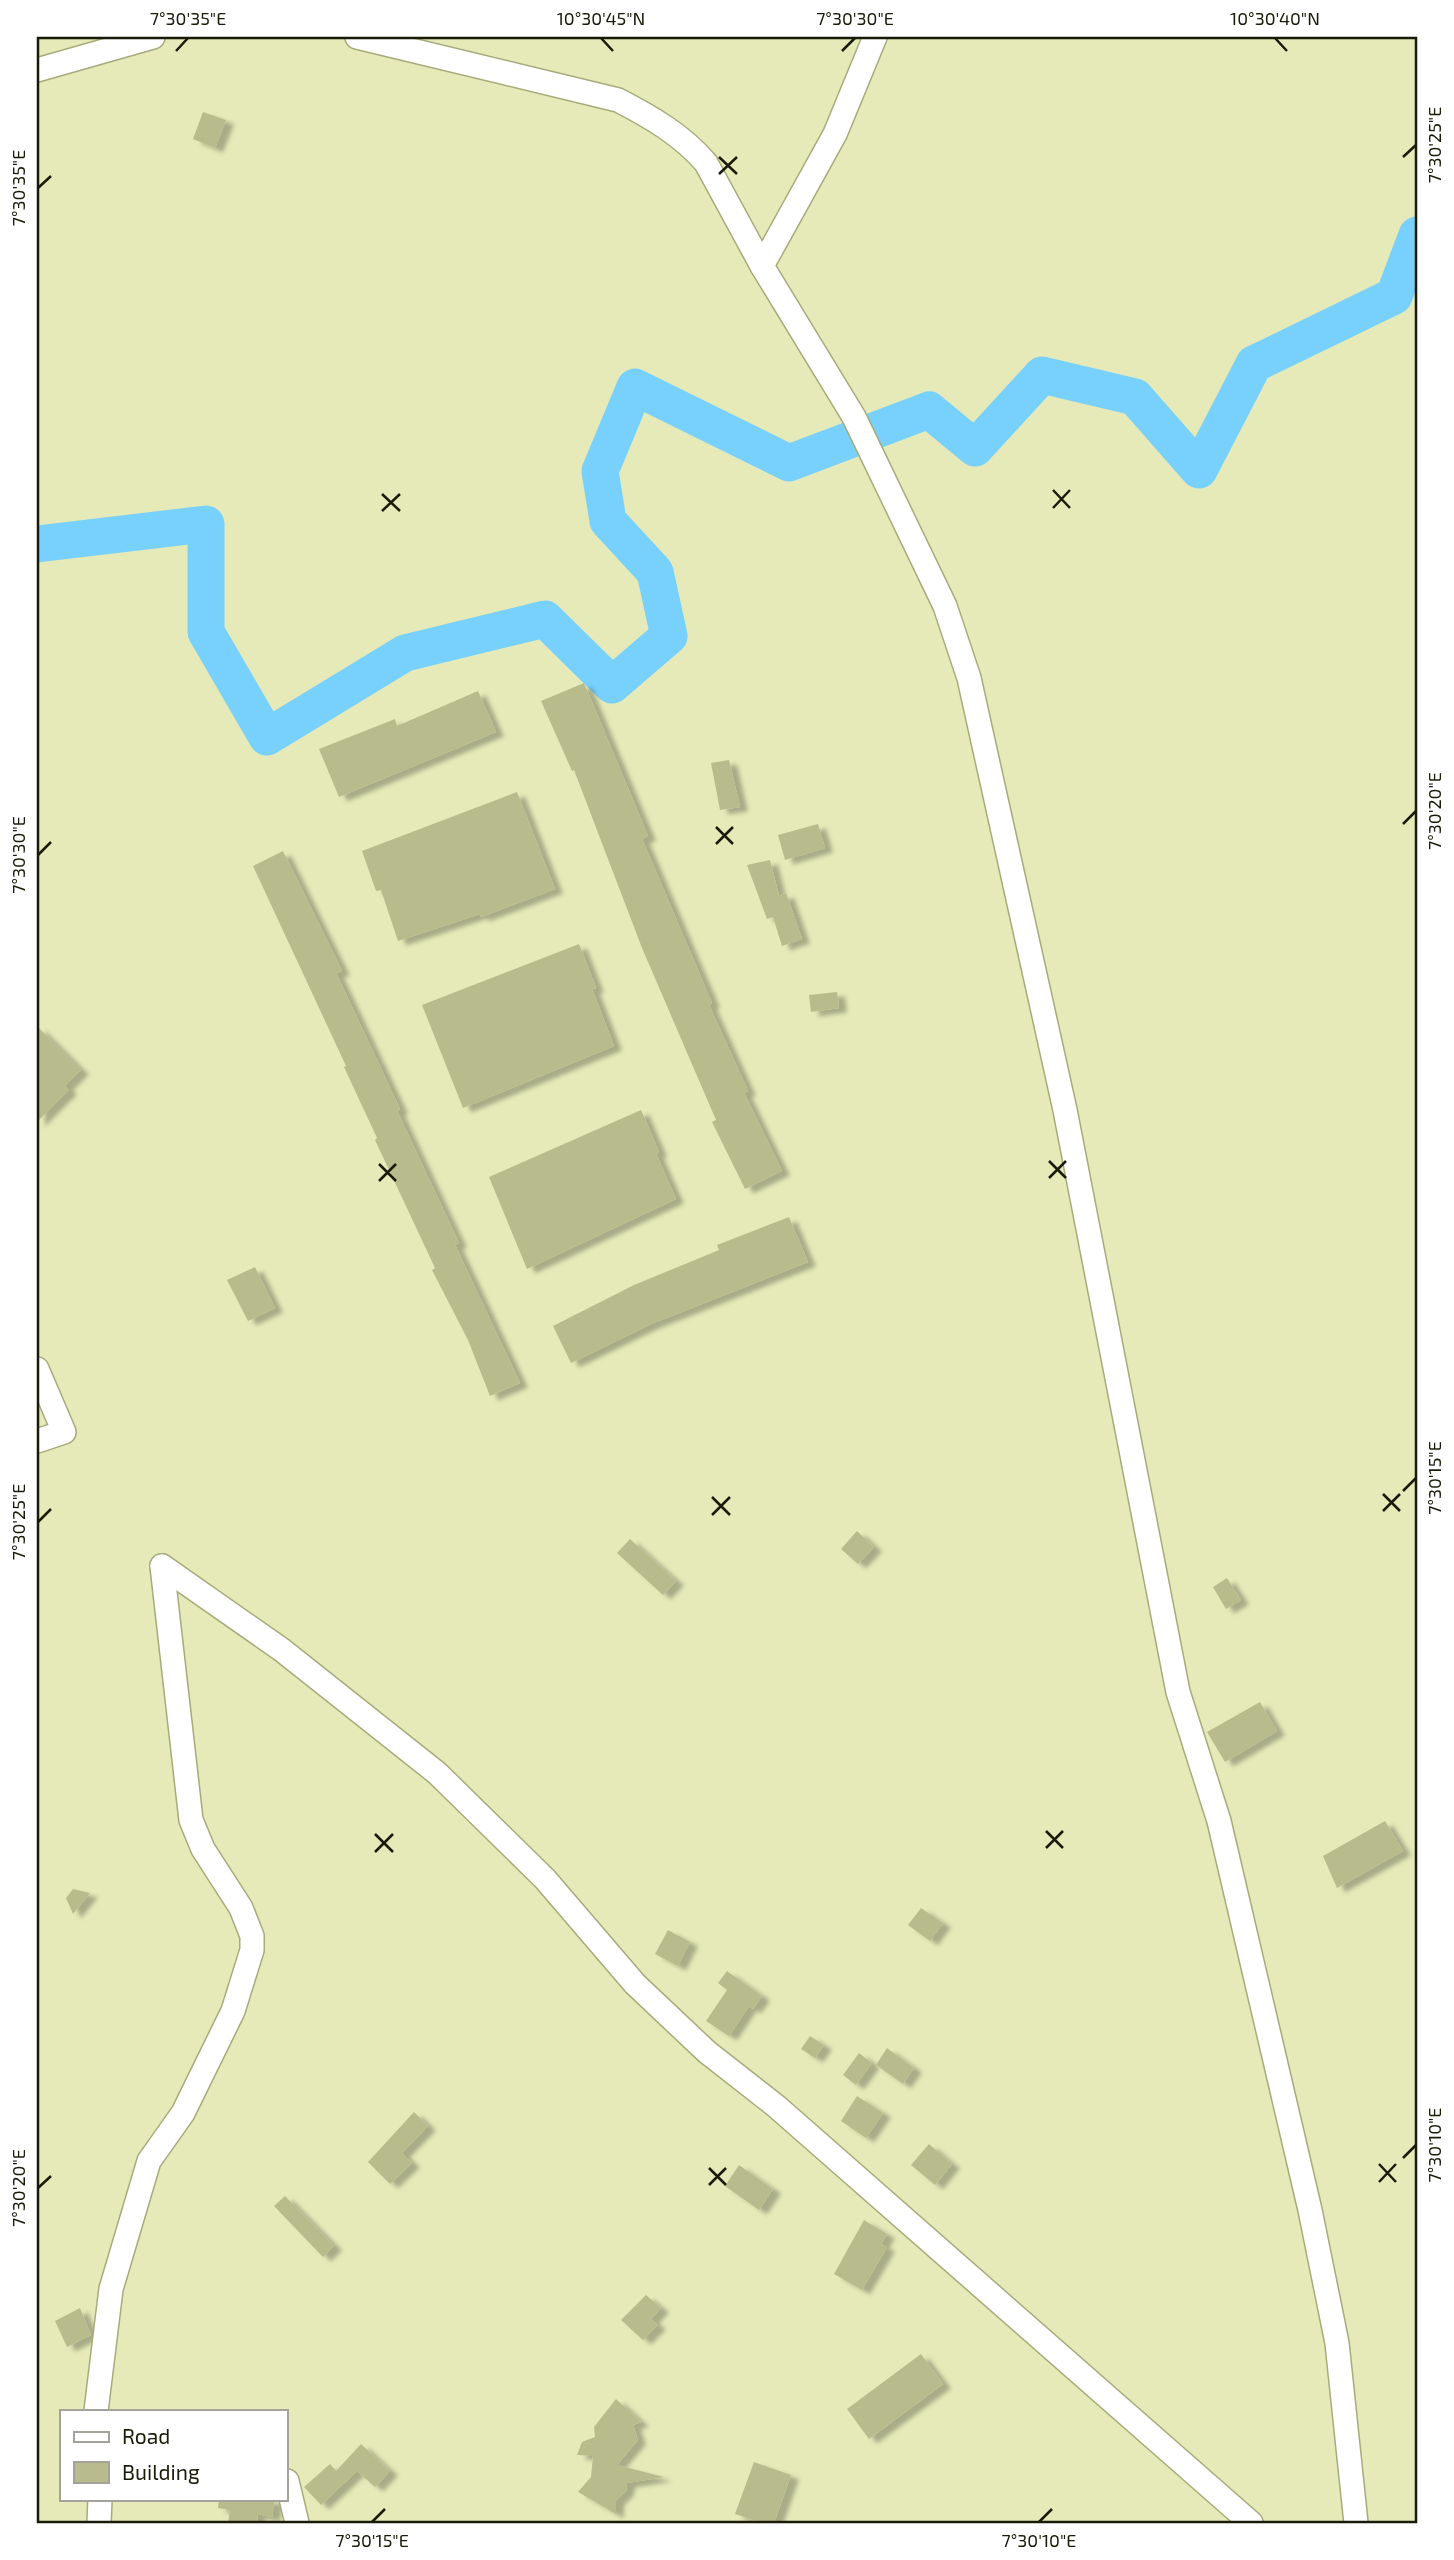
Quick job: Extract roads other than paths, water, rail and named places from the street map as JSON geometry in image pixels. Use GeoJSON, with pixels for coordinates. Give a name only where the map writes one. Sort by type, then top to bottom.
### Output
{"type":"FeatureCollection","features":[{"type":"Feature","properties":{"kind":"street"},"geometry":{"type":"LineString","coordinates":[[37,70],[153,37]]}},
{"type":"Feature","properties":{"kind":"street"},"geometry":{"type":"LineString","coordinates":[[357,37],[618,100],[654,118],[696,151],[706,163],[762,266],[854,417],[945,606],[969,678],[1065,1110],[1178,1692],[1219,1821],[1310,2210],[1336,2343],[1356,2523]]}},
{"type":"Feature","properties":{"kind":"street"},"geometry":{"type":"LineString","coordinates":[[762,266],[835,134],[875,37]]}},
{"type":"Feature","properties":{"kind":"street"},"geometry":{"type":"LineString","coordinates":[[37,1369],[64,1432],[37,1441]]}},
{"type":"Feature","properties":{"kind":"street"},"geometry":{"type":"LineString","coordinates":[[96,2410],[111,2289],[149,2161],[183,2113],[227,2022],[252,1950],[252,1936],[241,1908],[203,1849],[191,1820],[162,1566],[282,1650],[438,1773],[545,1879],[635,1984],[707,2052],[787,2115],[1251,2523]]}},
{"type":"Feature","properties":{"kind":"street"},"geometry":{"type":"LineString","coordinates":[[287,2481],[297,2523]]}},
{"type":"Feature","properties":{"kind":"street"},"geometry":{"type":"LineString","coordinates":[[99,2523],[100,2500]]}},
{"type":"Feature","properties":{"kind":"waterway"},"geometry":{"type":"LineString","coordinates":[[37,544],[206,524],[206,632],[267,737],[405,653],[545,619],[612,685],[669,636],[655,572],[608,521],[600,471],[635,387],[789,463],[929,410],[975,448],[1042,375],[1135,397],[1199,470],[1254,364],[1394,296],[1417,235]]}}]}
